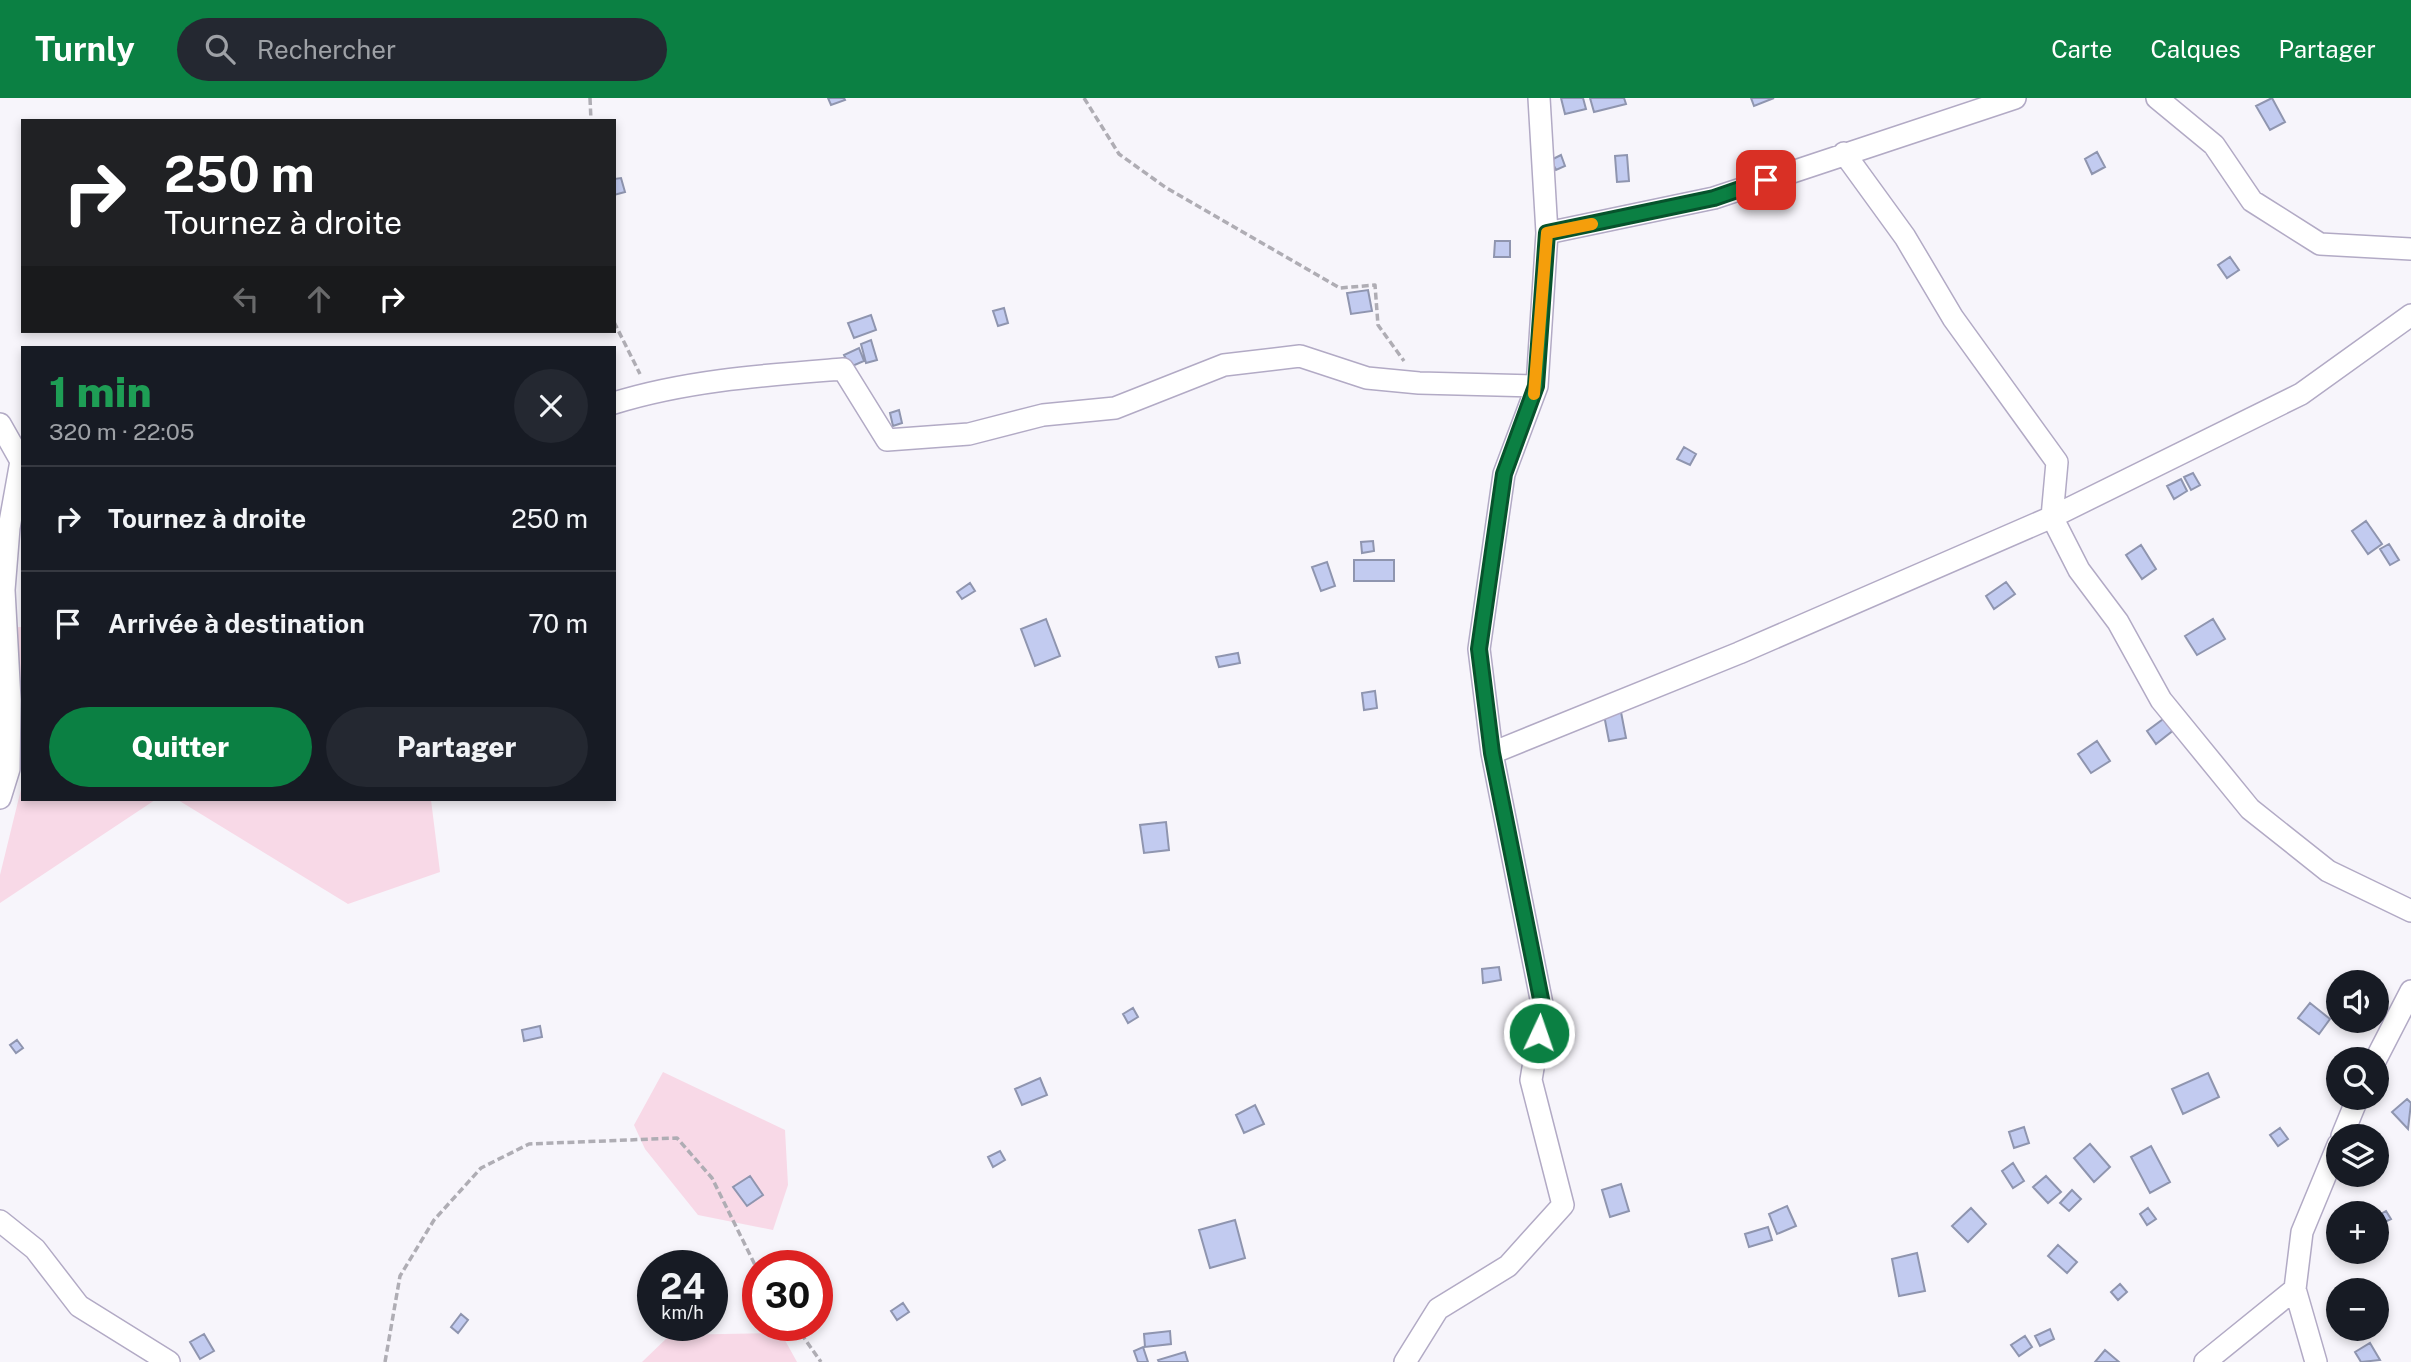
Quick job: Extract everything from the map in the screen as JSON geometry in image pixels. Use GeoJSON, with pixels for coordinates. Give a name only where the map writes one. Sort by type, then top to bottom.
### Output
{"type":"FeatureCollection","features":[{"type":"Feature","properties":{"kind":"street"},"geometry":{"type":"LineString","coordinates":[[1405,1362],[1437,1309],[1508,1266],[1563,1205],[1531,1080],[1543,1009],[1492,753],[1479,649],[1504,474],[1536,386],[1547,233],[1539,98]]}},
{"type":"Feature","properties":{"kind":"street"},"geometry":{"type":"LineString","coordinates":[[1547,233],[1714,198],[2015,98]]}},
{"type":"Feature","properties":{"kind":"street"},"geometry":{"type":"LineString","coordinates":[[2157,98],[2214,145],[2252,201],[2320,244],[2411,250]]}},
{"type":"Feature","properties":{"kind":"street"},"geometry":{"type":"LineString","coordinates":[[1844,153],[1905,237],[1953,318],[2057,462],[2052,517],[2079,570],[2118,622],[2161,700],[2250,809],[2328,871],[2411,911]]}},
{"type":"Feature","properties":{"kind":"street"},"geometry":{"type":"LineString","coordinates":[[1492,753],[1739,653],[2052,517],[2301,394],[2411,315]]}},
{"type":"Feature","properties":{"kind":"street"},"geometry":{"type":"LineString","coordinates":[[616,401],[649,392],[767,375],[843,369],[887,440],[969,433],[1043,415],[1115,408],[1224,365],[1300,356],[1367,378],[1419,383],[1536,386]]}},
{"type":"Feature","properties":{"kind":"street"},"geometry":{"type":"LineString","coordinates":[[0,424],[21,461],[9,528],[13,586],[9,769],[0,798]]}},
{"type":"Feature","properties":{"kind":"street"},"geometry":{"type":"LineString","coordinates":[[2382,1047],[2411,991]]}},
{"type":"Feature","properties":{"kind":"street"},"geometry":{"type":"LineString","coordinates":[[2316,1362],[2295,1289],[2302,1232],[2326,1174]]}},
{"type":"Feature","properties":{"kind":"street"},"geometry":{"type":"LineString","coordinates":[[0,1221],[36,1249],[79,1306],[169,1362]]}},
{"type":"Feature","properties":{"kind":"street"},"geometry":{"type":"LineString","coordinates":[[2205,1362],[2295,1289]]}},
{"type":"Feature","properties":{"kind":"path"},"geometry":{"type":"LineString","coordinates":[[590,98],[591,119]]}},
{"type":"Feature","properties":{"kind":"path"},"geometry":{"type":"LineString","coordinates":[[1084,98],[1119,154],[1165,187],[1340,288],[1375,285],[1378,325],[1419,383]]}},
{"type":"Feature","properties":{"kind":"path"},"geometry":{"type":"LineString","coordinates":[[616,326],[649,392]]}},
{"type":"Feature","properties":{"kind":"path"},"geometry":{"type":"LineString","coordinates":[[385,1362],[400,1276],[434,1220],[481,1168],[529,1144],[677,1138],[712,1178],[748,1250]]}},
{"type":"Feature","properties":{"kind":"path"},"geometry":{"type":"LineString","coordinates":[[807,1341],[821,1362]]}},
{"type":"Feature","properties":{"kind":"shaded area"},"geometry":{"type":"Polygon","coordinates":[[[11,627],[21,627],[21,722],[11,627]]]}},
{"type":"Feature","properties":{"kind":"shaded area"},"geometry":{"type":"Polygon","coordinates":[[[21,789],[21,801],[153,801],[0,903],[0,875],[21,789]]]}},
{"type":"Feature","properties":{"kind":"shaded area"},"geometry":{"type":"Polygon","coordinates":[[[180,801],[431,801],[440,872],[348,904],[180,801]]]}},
{"type":"Feature","properties":{"kind":"shaded area"},"geometry":{"type":"Polygon","coordinates":[[[663,1072],[785,1130],[788,1185],[773,1230],[698,1215],[645,1149],[634,1125],[663,1072]]]}},
{"type":"Feature","properties":{"kind":"shaded area"},"geometry":{"type":"Polygon","coordinates":[[[728,1334],[742,1334],[742,1341],[785,1341],[797,1362],[642,1362],[664,1341],[728,1341],[728,1334]]]}},
{"type":"Feature","properties":{"kind":"building"},"geometry":{"type":"Polygon","coordinates":[[[828,98],[844,98],[845,100],[831,105],[828,98]]]}},
{"type":"Feature","properties":{"kind":"building"},"geometry":{"type":"Polygon","coordinates":[[[1561,98],[1583,98],[1586,109],[1565,114],[1561,98]]]}},
{"type":"Feature","properties":{"kind":"building"},"geometry":{"type":"Polygon","coordinates":[[[1590,98],[1624,98],[1626,104],[1594,112],[1590,98]]]}},
{"type":"Feature","properties":{"kind":"building"},"geometry":{"type":"Polygon","coordinates":[[[1751,98],[1774,98],[1754,106],[1751,98]]]}},
{"type":"Feature","properties":{"kind":"building"},"geometry":{"type":"Polygon","coordinates":[[[2272,98],[2285,122],[2270,130],[2256,106],[2272,98]]]}},
{"type":"Feature","properties":{"kind":"building"},"geometry":{"type":"Polygon","coordinates":[[[2097,152],[2105,167],[2092,174],[2085,159],[2097,152]]]}},
{"type":"Feature","properties":{"kind":"building"},"geometry":{"type":"Polygon","coordinates":[[[1561,155],[1565,166],[1556,170],[1551,160],[1561,155]]]}},
{"type":"Feature","properties":{"kind":"building"},"geometry":{"type":"Polygon","coordinates":[[[1627,155],[1629,181],[1617,182],[1615,156],[1627,155]]]}},
{"type":"Feature","properties":{"kind":"building"},"geometry":{"type":"Polygon","coordinates":[[[621,178],[625,192],[616,194],[616,179],[621,178]]]}},
{"type":"Feature","properties":{"kind":"building"},"geometry":{"type":"Polygon","coordinates":[[[1495,241],[1510,241],[1510,257],[1494,257],[1495,241]]]}},
{"type":"Feature","properties":{"kind":"building"},"geometry":{"type":"Polygon","coordinates":[[[2230,257],[2239,270],[2227,278],[2218,265],[2230,257]]]}},
{"type":"Feature","properties":{"kind":"building"},"geometry":{"type":"Polygon","coordinates":[[[1368,290],[1372,311],[1351,314],[1347,293],[1368,290]]]}},
{"type":"Feature","properties":{"kind":"building"},"geometry":{"type":"Polygon","coordinates":[[[1004,308],[1008,323],[998,326],[993,311],[1004,308]]]}},
{"type":"Feature","properties":{"kind":"building"},"geometry":{"type":"Polygon","coordinates":[[[871,315],[876,330],[854,338],[848,323],[871,315]]]}},
{"type":"Feature","properties":{"kind":"building"},"geometry":{"type":"Polygon","coordinates":[[[871,340],[877,360],[866,363],[861,344],[871,340]]]}},
{"type":"Feature","properties":{"kind":"building"},"geometry":{"type":"Polygon","coordinates":[[[859,348],[864,361],[850,367],[844,355],[859,348]]]}},
{"type":"Feature","properties":{"kind":"building"},"geometry":{"type":"Polygon","coordinates":[[[899,410],[902,423],[893,426],[890,413],[899,410]]]}},
{"type":"Feature","properties":{"kind":"building"},"geometry":{"type":"Polygon","coordinates":[[[1684,447],[1696,454],[1690,465],[1677,459],[1684,447]]]}},
{"type":"Feature","properties":{"kind":"building"},"geometry":{"type":"Polygon","coordinates":[[[2193,473],[2200,485],[2191,490],[2184,477],[2193,473]]]}},
{"type":"Feature","properties":{"kind":"building"},"geometry":{"type":"Polygon","coordinates":[[[2181,479],[2187,491],[2174,499],[2167,486],[2181,479]]]}},
{"type":"Feature","properties":{"kind":"building"},"geometry":{"type":"Polygon","coordinates":[[[2366,521],[2382,544],[2368,554],[2352,531],[2366,521]]]}},
{"type":"Feature","properties":{"kind":"building"},"geometry":{"type":"Polygon","coordinates":[[[1373,541],[1374,551],[1362,553],[1361,542],[1373,541]]]}},
{"type":"Feature","properties":{"kind":"building"},"geometry":{"type":"Polygon","coordinates":[[[2389,544],[2399,560],[2390,565],[2380,549],[2389,544]]]}},
{"type":"Feature","properties":{"kind":"building"},"geometry":{"type":"Polygon","coordinates":[[[2141,545],[2156,569],[2142,579],[2126,555],[2141,545]]]}},
{"type":"Feature","properties":{"kind":"building"},"geometry":{"type":"Polygon","coordinates":[[[1354,560],[1394,560],[1394,581],[1354,581],[1354,560]]]}},
{"type":"Feature","properties":{"kind":"building"},"geometry":{"type":"Polygon","coordinates":[[[1327,562],[1335,586],[1321,591],[1312,567],[1327,562]]]}},
{"type":"Feature","properties":{"kind":"building"},"geometry":{"type":"Polygon","coordinates":[[[2006,582],[2015,594],[1994,609],[1986,596],[2006,582]]]}},
{"type":"Feature","properties":{"kind":"building"},"geometry":{"type":"Polygon","coordinates":[[[970,583],[975,591],[962,599],[957,592],[970,583]]]}},
{"type":"Feature","properties":{"kind":"building"},"geometry":{"type":"Polygon","coordinates":[[[1046,619],[1060,656],[1035,666],[1021,629],[1046,619]]]}},
{"type":"Feature","properties":{"kind":"building"},"geometry":{"type":"Polygon","coordinates":[[[2213,619],[2225,639],[2197,655],[2185,636],[2213,619]]]}},
{"type":"Feature","properties":{"kind":"building"},"geometry":{"type":"Polygon","coordinates":[[[1238,653],[1240,663],[1219,667],[1216,657],[1238,653]]]}},
{"type":"Feature","properties":{"kind":"building"},"geometry":{"type":"Polygon","coordinates":[[[1375,691],[1377,708],[1364,710],[1362,693],[1375,691]]]}},
{"type":"Feature","properties":{"kind":"building"},"geometry":{"type":"Polygon","coordinates":[[[1621,712],[1626,738],[1609,741],[1604,715],[1621,712]]]}},
{"type":"Feature","properties":{"kind":"building"},"geometry":{"type":"Polygon","coordinates":[[[2166,717],[2175,729],[2156,744],[2147,731],[2166,717]]]}},
{"type":"Feature","properties":{"kind":"building"},"geometry":{"type":"Polygon","coordinates":[[[2097,741],[2110,761],[2091,773],[2078,754],[2097,741]]]}},
{"type":"Feature","properties":{"kind":"building"},"geometry":{"type":"Polygon","coordinates":[[[1166,822],[1169,850],[1144,853],[1140,825],[1166,822]]]}},
{"type":"Feature","properties":{"kind":"building"},"geometry":{"type":"Polygon","coordinates":[[[1499,967],[1501,980],[1483,983],[1482,969],[1499,967]]]}},
{"type":"Feature","properties":{"kind":"building"},"geometry":{"type":"Polygon","coordinates":[[[2310,1003],[2326,1016],[2326,1024],[2319,1034],[2298,1018],[2310,1003]]]}},
{"type":"Feature","properties":{"kind":"building"},"geometry":{"type":"Polygon","coordinates":[[[1133,1008],[1138,1017],[1128,1023],[1123,1014],[1133,1008]]]}},
{"type":"Feature","properties":{"kind":"building"},"geometry":{"type":"Polygon","coordinates":[[[540,1026],[542,1037],[524,1041],[522,1030],[540,1026]]]}},
{"type":"Feature","properties":{"kind":"building"},"geometry":{"type":"Polygon","coordinates":[[[17,1040],[23,1048],[16,1053],[10,1045],[17,1040]]]}},
{"type":"Feature","properties":{"kind":"building"},"geometry":{"type":"Polygon","coordinates":[[[2208,1073],[2219,1097],[2183,1114],[2172,1089],[2208,1073]]]}},
{"type":"Feature","properties":{"kind":"building"},"geometry":{"type":"Polygon","coordinates":[[[1040,1078],[1047,1095],[1022,1105],[1015,1089],[1040,1078]]]}},
{"type":"Feature","properties":{"kind":"building"},"geometry":{"type":"Polygon","coordinates":[[[2407,1099],[2411,1103],[2408,1129],[2392,1112],[2407,1099]]]}},
{"type":"Feature","properties":{"kind":"building"},"geometry":{"type":"Polygon","coordinates":[[[1255,1105],[1264,1124],[1244,1133],[1236,1115],[1255,1105]]]}},
{"type":"Feature","properties":{"kind":"building"},"geometry":{"type":"Polygon","coordinates":[[[2024,1127],[2029,1143],[2014,1148],[2009,1132],[2024,1127]]]}},
{"type":"Feature","properties":{"kind":"building"},"geometry":{"type":"Polygon","coordinates":[[[2280,1128],[2288,1139],[2278,1146],[2270,1135],[2280,1128]]]}},
{"type":"Feature","properties":{"kind":"building"},"geometry":{"type":"Polygon","coordinates":[[[2090,1144],[2110,1167],[2094,1182],[2074,1158],[2090,1144]]]}},
{"type":"Feature","properties":{"kind":"building"},"geometry":{"type":"Polygon","coordinates":[[[2151,1146],[2170,1182],[2150,1193],[2131,1157],[2151,1146]]]}},
{"type":"Feature","properties":{"kind":"building"},"geometry":{"type":"Polygon","coordinates":[[[1000,1151],[1005,1160],[993,1167],[988,1157],[1000,1151]]]}},
{"type":"Feature","properties":{"kind":"building"},"geometry":{"type":"Polygon","coordinates":[[[2013,1163],[2024,1181],[2013,1188],[2002,1171],[2013,1163]]]}},
{"type":"Feature","properties":{"kind":"building"},"geometry":{"type":"Polygon","coordinates":[[[750,1176],[763,1195],[747,1206],[733,1187],[750,1176]]]}},
{"type":"Feature","properties":{"kind":"building"},"geometry":{"type":"Polygon","coordinates":[[[2046,1176],[2061,1192],[2048,1203],[2033,1187],[2046,1176]]]}},
{"type":"Feature","properties":{"kind":"building"},"geometry":{"type":"Polygon","coordinates":[[[1621,1184],[1629,1211],[1610,1217],[1602,1190],[1621,1184]]]}},
{"type":"Feature","properties":{"kind":"building"},"geometry":{"type":"Polygon","coordinates":[[[2072,1190],[2081,1199],[2069,1211],[2060,1203],[2072,1190]]]}},
{"type":"Feature","properties":{"kind":"building"},"geometry":{"type":"Polygon","coordinates":[[[1787,1206],[1796,1226],[1777,1234],[1769,1214],[1787,1206]]]}},
{"type":"Feature","properties":{"kind":"building"},"geometry":{"type":"Polygon","coordinates":[[[1971,1208],[1986,1224],[1968,1242],[1952,1226],[1971,1208]]]}},
{"type":"Feature","properties":{"kind":"building"},"geometry":{"type":"Polygon","coordinates":[[[2148,1208],[2156,1219],[2147,1225],[2140,1214],[2148,1208]]]}},
{"type":"Feature","properties":{"kind":"building"},"geometry":{"type":"Polygon","coordinates":[[[1235,1220],[1245,1258],[1210,1268],[1199,1230],[1235,1220]]]}},
{"type":"Feature","properties":{"kind":"building"},"geometry":{"type":"Polygon","coordinates":[[[1768,1227],[1772,1240],[1749,1247],[1745,1234],[1768,1227]]]}},
{"type":"Feature","properties":{"kind":"building"},"geometry":{"type":"Polygon","coordinates":[[[2058,1245],[2077,1262],[2067,1273],[2048,1256],[2058,1245]]]}},
{"type":"Feature","properties":{"kind":"building"},"geometry":{"type":"Polygon","coordinates":[[[1917,1253],[1925,1291],[1899,1296],[1892,1259],[1917,1253]]]}},
{"type":"Feature","properties":{"kind":"building"},"geometry":{"type":"Polygon","coordinates":[[[2120,1284],[2127,1292],[2118,1300],[2111,1292],[2120,1284]]]}},
{"type":"Feature","properties":{"kind":"building"},"geometry":{"type":"Polygon","coordinates":[[[903,1303],[909,1312],[897,1320],[891,1311],[903,1303]]]}},
{"type":"Feature","properties":{"kind":"building"},"geometry":{"type":"Polygon","coordinates":[[[461,1314],[468,1320],[458,1333],[451,1327],[461,1314]]]}},
{"type":"Feature","properties":{"kind":"building"},"geometry":{"type":"Polygon","coordinates":[[[2050,1329],[2054,1339],[2040,1346],[2035,1336],[2050,1329]]]}},
{"type":"Feature","properties":{"kind":"building"},"geometry":{"type":"Polygon","coordinates":[[[1170,1331],[1171,1344],[1145,1347],[1144,1334],[1170,1331]]]}},
{"type":"Feature","properties":{"kind":"building"},"geometry":{"type":"Polygon","coordinates":[[[204,1334],[214,1351],[200,1359],[190,1342],[204,1334]]]}},
{"type":"Feature","properties":{"kind":"building"},"geometry":{"type":"Polygon","coordinates":[[[2025,1336],[2032,1347],[2019,1356],[2011,1345],[2025,1336]]]}},
{"type":"Feature","properties":{"kind":"building"},"geometry":{"type":"Polygon","coordinates":[[[2370,1343],[2380,1360],[2361,1362],[2355,1352],[2370,1343]]]}},
{"type":"Feature","properties":{"kind":"building"},"geometry":{"type":"Polygon","coordinates":[[[1143,1347],[1148,1362],[1138,1362],[1134,1351],[1143,1347]]]}},
{"type":"Feature","properties":{"kind":"building"},"geometry":{"type":"Polygon","coordinates":[[[2105,1350],[2119,1362],[2095,1362],[2105,1350]]]}},
{"type":"Feature","properties":{"kind":"building"},"geometry":{"type":"Polygon","coordinates":[[[1185,1352],[1188,1362],[1158,1360],[1185,1352]]]}},
{"type":"Feature","properties":{"kind":"slow traffic"},"geometry":{"type":"LineString","coordinates":[[1534,394],[1547,233],[1592,224]]}},
{"type":"Feature","properties":{"kind":"route"},"geometry":{"type":"LineString","coordinates":[[1539,1033],[1543,1009],[1492,753],[1479,649],[1504,474],[1536,386],[1547,233],[1714,198],[1766,180]]}}]}
